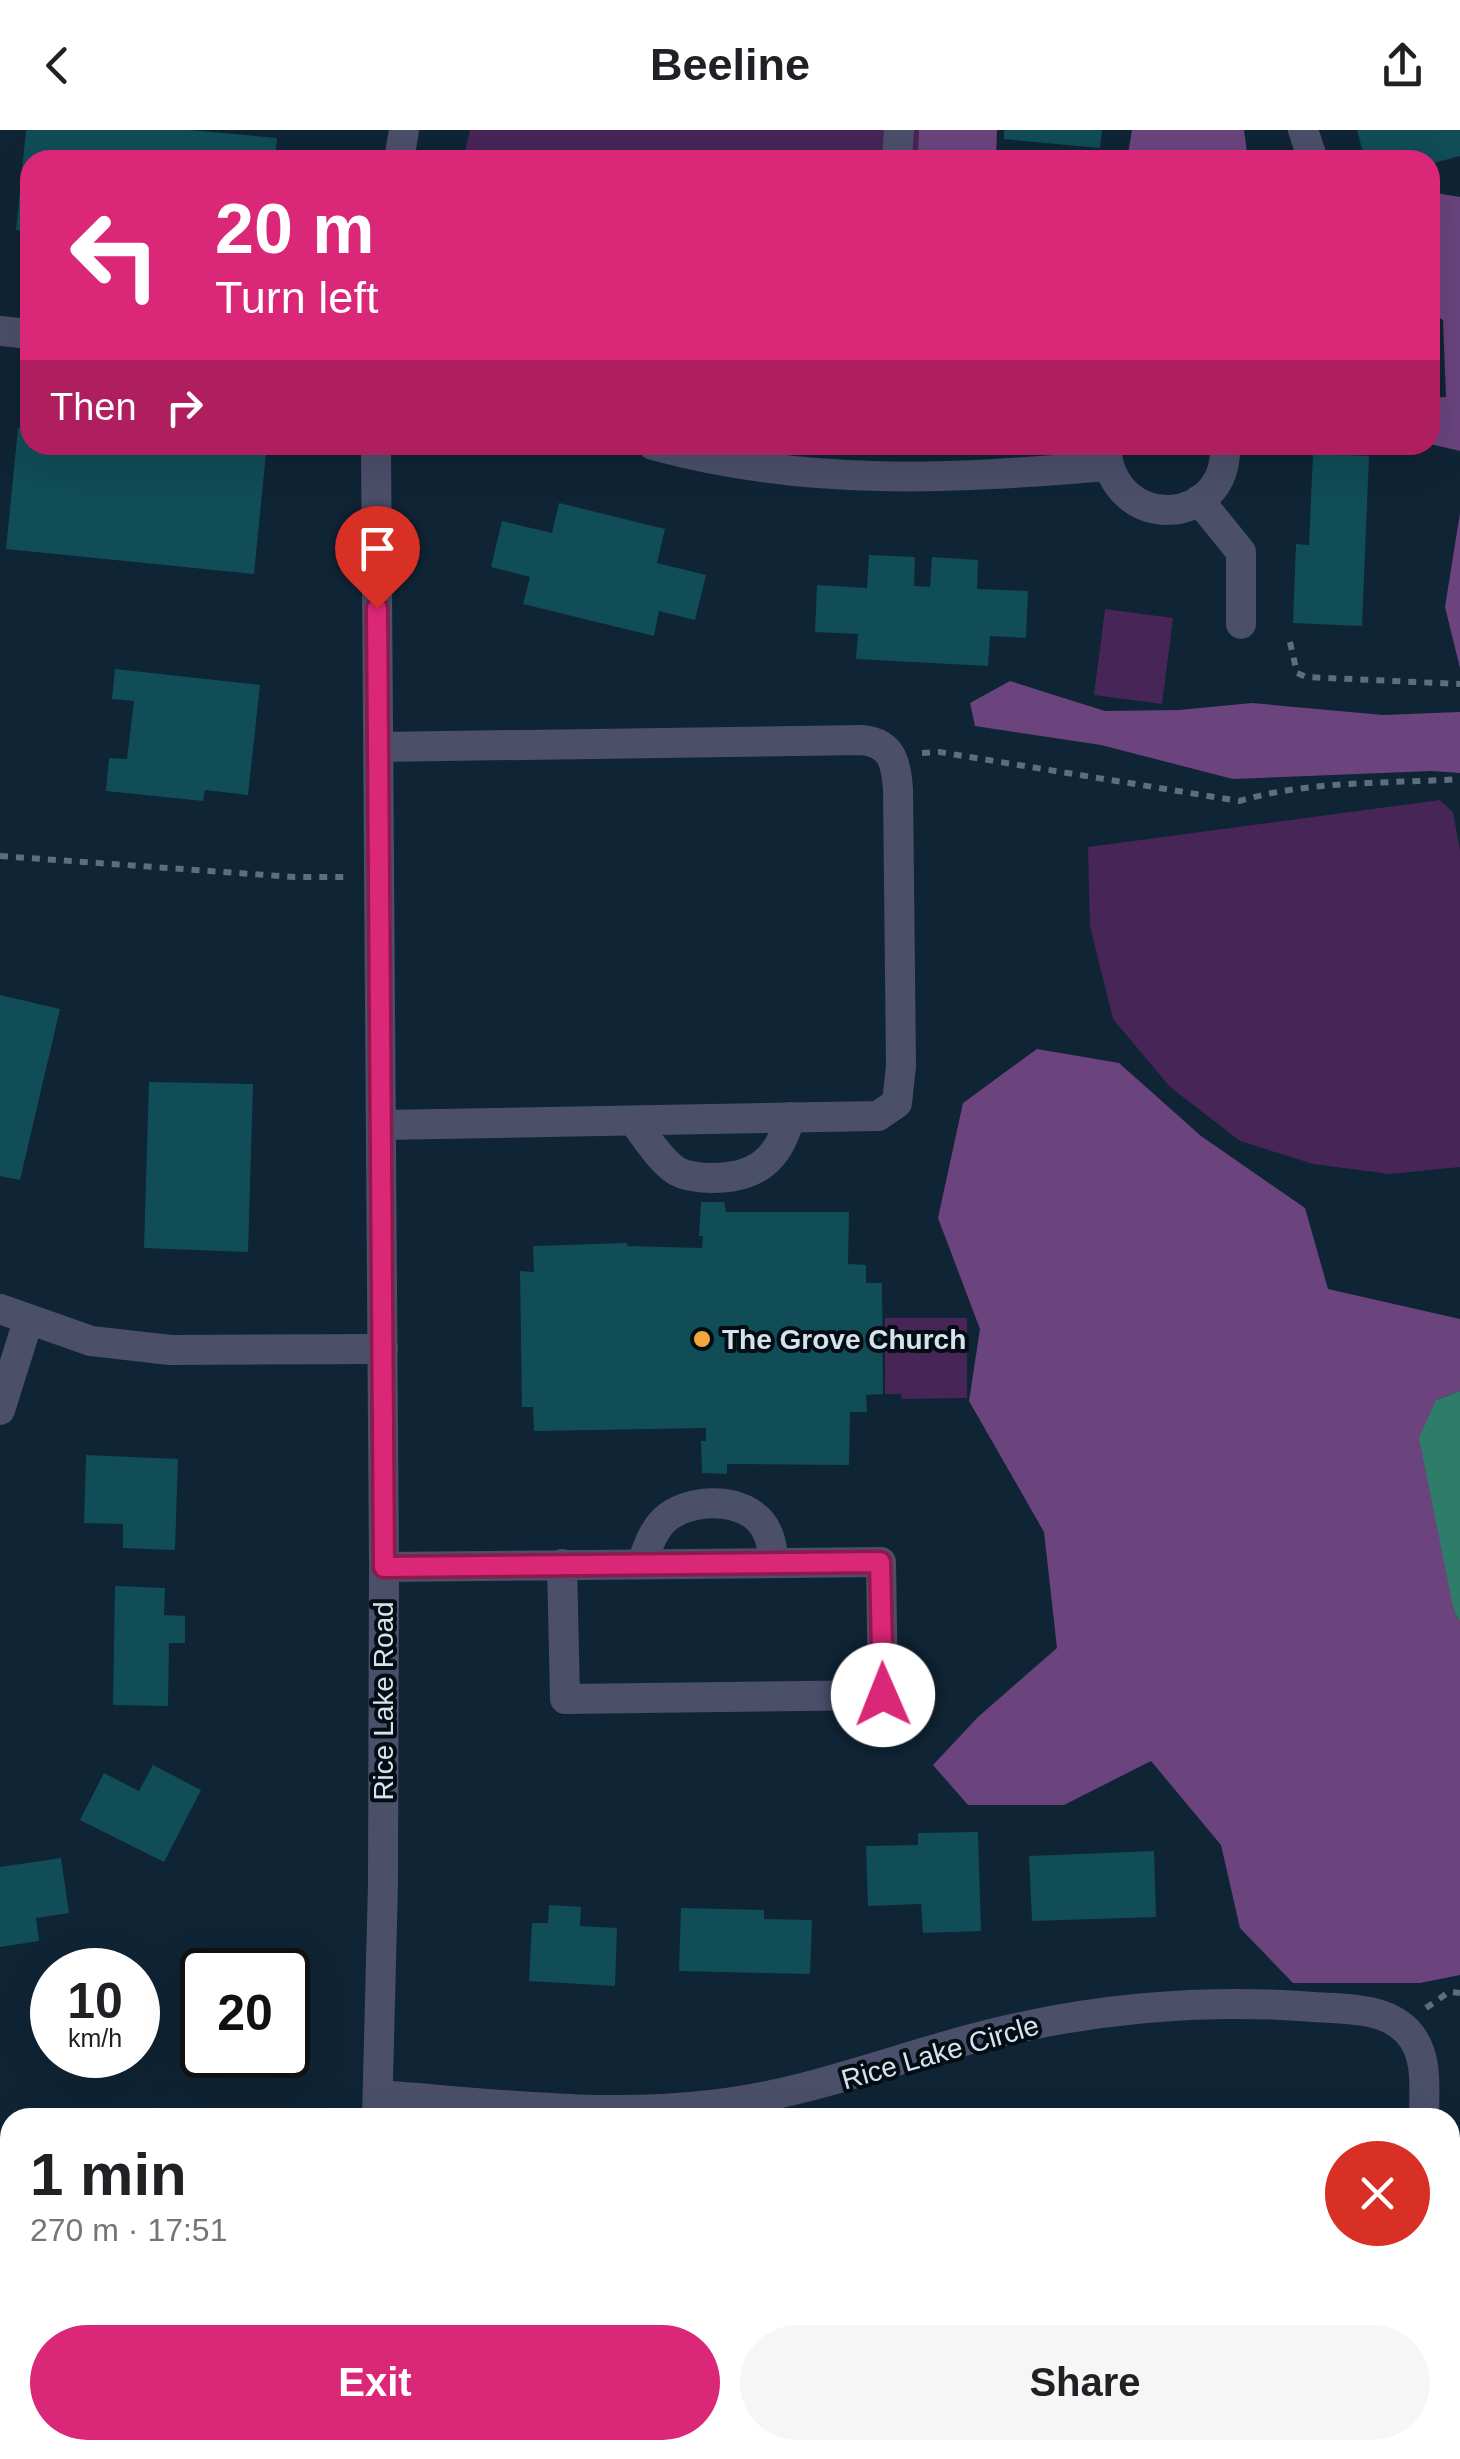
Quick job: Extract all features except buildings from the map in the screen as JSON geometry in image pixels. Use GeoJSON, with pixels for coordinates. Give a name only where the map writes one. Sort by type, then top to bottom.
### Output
{"type":"FeatureCollection","features":[{"type":"Feature","properties":{"kind":"street","name":"Rice Lake Road"},"geometry":{"type":"LineString","coordinates":[[376,455],[384,1567],[378,2106]]}},
{"type":"Feature","properties":{"kind":"street"},"geometry":{"type":"LineString","coordinates":[[689,455],[750,466],[911,479],[1107,455],[1123,492],[1148,509],[1169,511],[1200,500],[1219,478],[1225,455]]}},
{"type":"Feature","properties":{"kind":"street"},"geometry":{"type":"LineString","coordinates":[[1200,500],[1241,552],[1240,624]]}},
{"type":"Feature","properties":{"kind":"street"},"geometry":{"type":"LineString","coordinates":[[379,747],[873,742],[891,754],[898,789],[900,1094],[897,1103],[878,1116],[381,1126]]}},
{"type":"Feature","properties":{"kind":"street"},"geometry":{"type":"LineString","coordinates":[[634,1122],[676,1172],[703,1178],[740,1178],[762,1165],[775,1151],[790,1117]]}},
{"type":"Feature","properties":{"kind":"street"},"geometry":{"type":"LineString","coordinates":[[0,1410],[14,1315],[91,1341],[170,1350],[383,1348]]}},
{"type":"Feature","properties":{"kind":"street"},"geometry":{"type":"LineString","coordinates":[[642,1563],[652,1535],[669,1516],[697,1504],[728,1505],[754,1513],[768,1532],[774,1563]]}},
{"type":"Feature","properties":{"kind":"street"},"geometry":{"type":"LineString","coordinates":[[384,1567],[562,1564],[642,1563],[880,1562],[883,1695],[565,1699],[562,1564]]}},
{"type":"Feature","properties":{"kind":"street","name":"Rice Lake Circle"},"geometry":{"type":"LineString","coordinates":[[675,2108],[769,2098],[835,2082],[973,2038],[1040,2023],[1171,2007],[1295,2006],[1368,2011],[1405,2029],[1418,2046],[1424,2064],[1424,2108]]}},
{"type":"Feature","properties":{"kind":"street","name":"Rice Lake Circle"},"geometry":{"type":"LineString","coordinates":[[378,2106],[478,2108]]}},
{"type":"Feature","properties":{"kind":"path"},"geometry":{"type":"LineString","coordinates":[[1290,642],[1297,673],[1306,677],[1460,684]]}},
{"type":"Feature","properties":{"kind":"path"},"geometry":{"type":"LineString","coordinates":[[891,754],[939,752],[1239,802],[1274,791],[1346,782],[1460,779]]}},
{"type":"Feature","properties":{"kind":"path"},"geometry":{"type":"LineString","coordinates":[[0,856],[294,877],[348,877]]}},
{"type":"Feature","properties":{"kind":"shaded area"},"geometry":{"type":"Polygon","coordinates":[[[470,130],[948,130],[947,150],[465,150],[470,130]]]}},
{"type":"Feature","properties":{"kind":"shaded area"},"geometry":{"type":"Polygon","coordinates":[[[919,130],[997,130],[996,150],[918,150],[919,130]]]}},
{"type":"Feature","properties":{"kind":"shaded area"},"geometry":{"type":"Polygon","coordinates":[[[1132,130],[1244,130],[1247,150],[1129,150],[1132,130]]]}},
{"type":"Feature","properties":{"kind":"shaded area"},"geometry":{"type":"Polygon","coordinates":[[[1440,194],[1460,197],[1460,451],[1440,446],[1440,397],[1446,397],[1440,194]]]}},
{"type":"Feature","properties":{"kind":"shaded area"},"geometry":{"type":"Polygon","coordinates":[[[1460,513],[1460,668],[1445,607],[1460,513]]]}},
{"type":"Feature","properties":{"kind":"shaded area"},"geometry":{"type":"Polygon","coordinates":[[[1105,609],[1173,618],[1162,704],[1094,695],[1105,609]]]}},
{"type":"Feature","properties":{"kind":"shaded area"},"geometry":{"type":"Polygon","coordinates":[[[1010,681],[1105,711],[1179,710],[1252,703],[1383,715],[1460,712],[1460,773],[1233,779],[1101,745],[975,726],[970,703],[1010,681]]]}},
{"type":"Feature","properties":{"kind":"shaded area"},"geometry":{"type":"Polygon","coordinates":[[[1440,800],[1453,812],[1460,851],[1460,1167],[1390,1174],[1313,1164],[1240,1141],[1170,1087],[1113,1019],[1090,926],[1088,847],[1440,800]]]}},
{"type":"Feature","properties":{"kind":"shaded area"},"geometry":{"type":"Polygon","coordinates":[[[1037,1049],[1119,1063],[1201,1136],[1305,1208],[1328,1289],[1460,1319],[1460,1391],[1436,1400],[1454,1611],[1460,1622],[1460,1975],[1420,1983],[1293,1983],[1240,1928],[1221,1845],[1151,1761],[1064,1805],[968,1805],[933,1765],[978,1717],[1057,1648],[1044,1532],[969,1401],[980,1329],[938,1218],[963,1103],[1037,1049]]]}},
{"type":"Feature","properties":{"kind":"shaded area"},"geometry":{"type":"Polygon","coordinates":[[[885,1318],[967,1318],[967,1398],[902,1399],[901,1394],[885,1394],[885,1318]]]}},
{"type":"Feature","properties":{"kind":"shaded area"},"geometry":{"type":"Polygon","coordinates":[[[1460,1391],[1460,1622],[1454,1611],[1419,1438],[1436,1400],[1460,1391]]]}},
{"type":"Feature","properties":{"kind":"place","name":"The Grove Church"},"geometry":{"type":"Point","coordinates":[702,1339]}},
{"type":"Feature","properties":{"kind":"route"},"geometry":{"type":"LineString","coordinates":[[377,608],[384,1567],[880,1562],[883,1695]]}}]}
